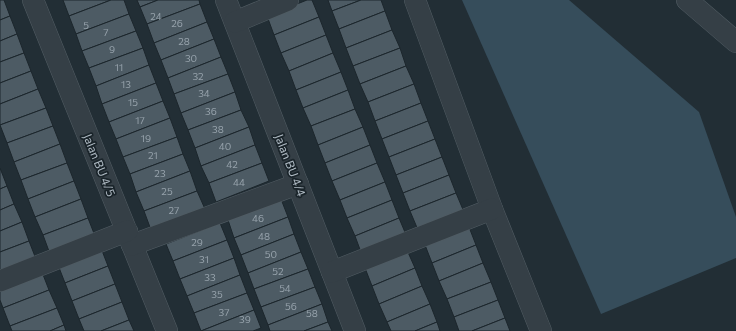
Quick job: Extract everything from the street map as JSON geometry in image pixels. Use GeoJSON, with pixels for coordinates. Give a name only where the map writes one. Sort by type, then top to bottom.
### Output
{"type":"FeatureCollection","features":[{"type":"Feature","properties":{"kind":"street","name":"Jalan BU 4/5"},"geometry":{"type":"LineString","coordinates":[[34,0],[167,331]]}},
{"type":"Feature","properties":{"kind":"street","name":"Jalan BU 4/4"},"geometry":{"type":"LineString","coordinates":[[226,0],[356,331]]}},
{"type":"Feature","properties":{"kind":"street"},"geometry":{"type":"LineString","coordinates":[[235,22],[288,0]]}},
{"type":"Feature","properties":{"kind":"street"},"geometry":{"type":"LineString","coordinates":[[414,0],[492,210],[542,331]]}},
{"type":"Feature","properties":{"kind":"street"},"geometry":{"type":"LineString","coordinates":[[698,3],[736,42]]}},
{"type":"Feature","properties":{"kind":"street"},"geometry":{"type":"LineString","coordinates":[[0,281],[298,184]]}},
{"type":"Feature","properties":{"kind":"street"},"geometry":{"type":"LineString","coordinates":[[332,272],[492,210]]}},
{"type":"Feature","properties":{"kind":"water"},"geometry":{"type":"Polygon","coordinates":[[[462,0],[569,0],[699,112],[736,217],[736,258],[601,314],[462,0]]]}},
{"type":"Feature","properties":{"kind":"building"},"geometry":{"type":"Polygon","coordinates":[[[0,0],[4,0],[10,16],[0,20],[0,0]]]}},
{"type":"Feature","properties":{"kind":"building"},"geometry":{"type":"Polygon","coordinates":[[[63,0],[111,0],[69,16],[63,0]]]}},
{"type":"Feature","properties":{"kind":"building"},"geometry":{"type":"Polygon","coordinates":[[[111,0],[124,0],[129,14],[76,34],[69,16],[111,0]]]}},
{"type":"Feature","properties":{"kind":"building"},"geometry":{"type":"Polygon","coordinates":[[[137,0],[158,0],[140,7],[137,0]]]}},
{"type":"Feature","properties":{"kind":"building"},"geometry":{"type":"Polygon","coordinates":[[[158,0],[199,0],[200,4],[147,24],[140,7],[158,0]]]}},
{"type":"Feature","properties":{"kind":"building"},"geometry":{"type":"Polygon","coordinates":[[[307,0],[312,0],[319,17],[274,35],[267,16],[307,0]]]}},
{"type":"Feature","properties":{"kind":"building"},"geometry":{"type":"Polygon","coordinates":[[[328,0],[361,0],[332,11],[328,0]]]}},
{"type":"Feature","properties":{"kind":"building"},"geometry":{"type":"Polygon","coordinates":[[[361,0],[381,0],[385,11],[339,29],[332,11],[361,0]]]}},
{"type":"Feature","properties":{"kind":"building"},"geometry":{"type":"Polygon","coordinates":[[[200,4],[207,22],[154,43],[147,24],[200,4]]]}},
{"type":"Feature","properties":{"kind":"building"},"geometry":{"type":"Polygon","coordinates":[[[385,11],[392,30],[346,48],[339,29],[385,11]]]}},
{"type":"Feature","properties":{"kind":"building"},"geometry":{"type":"Polygon","coordinates":[[[129,14],[136,31],[82,51],[76,34],[129,14]]]}},
{"type":"Feature","properties":{"kind":"building"},"geometry":{"type":"Polygon","coordinates":[[[10,16],[17,34],[0,41],[0,20],[10,16]]]}},
{"type":"Feature","properties":{"kind":"building"},"geometry":{"type":"Polygon","coordinates":[[[319,17],[326,35],[281,53],[274,35],[319,17]]]}},
{"type":"Feature","properties":{"kind":"building"},"geometry":{"type":"Polygon","coordinates":[[[207,22],[214,39],[161,60],[154,43],[207,22]]]}},
{"type":"Feature","properties":{"kind":"building"},"geometry":{"type":"Polygon","coordinates":[[[392,30],[400,48],[353,66],[346,48],[392,30]]]}},
{"type":"Feature","properties":{"kind":"building"},"geometry":{"type":"Polygon","coordinates":[[[136,31],[143,48],[89,68],[82,51],[136,31]]]}},
{"type":"Feature","properties":{"kind":"building"},"geometry":{"type":"Polygon","coordinates":[[[17,34],[24,53],[0,62],[0,41],[17,34]]]}},
{"type":"Feature","properties":{"kind":"building"},"geometry":{"type":"Polygon","coordinates":[[[326,35],[333,53],[289,71],[281,53],[326,35]]]}},
{"type":"Feature","properties":{"kind":"building"},"geometry":{"type":"Polygon","coordinates":[[[214,39],[221,57],[168,78],[161,60],[214,39]]]}},
{"type":"Feature","properties":{"kind":"building"},"geometry":{"type":"Polygon","coordinates":[[[143,48],[149,65],[96,86],[89,68],[143,48]]]}},
{"type":"Feature","properties":{"kind":"building"},"geometry":{"type":"Polygon","coordinates":[[[400,48],[406,66],[360,84],[353,66],[400,48]]]}},
{"type":"Feature","properties":{"kind":"building"},"geometry":{"type":"Polygon","coordinates":[[[24,53],[31,71],[0,83],[0,62],[24,53]]]}},
{"type":"Feature","properties":{"kind":"building"},"geometry":{"type":"Polygon","coordinates":[[[333,53],[341,72],[296,90],[289,71],[333,53]]]}},
{"type":"Feature","properties":{"kind":"building"},"geometry":{"type":"Polygon","coordinates":[[[221,57],[228,74],[174,94],[168,78],[221,57]]]}},
{"type":"Feature","properties":{"kind":"building"},"geometry":{"type":"Polygon","coordinates":[[[149,65],[156,83],[102,104],[96,86],[149,65]]]}},
{"type":"Feature","properties":{"kind":"building"},"geometry":{"type":"Polygon","coordinates":[[[406,66],[414,84],[368,102],[360,84],[406,66]]]}},
{"type":"Feature","properties":{"kind":"building"},"geometry":{"type":"Polygon","coordinates":[[[31,71],[38,89],[0,104],[0,83],[31,71]]]}},
{"type":"Feature","properties":{"kind":"building"},"geometry":{"type":"Polygon","coordinates":[[[341,72],[348,90],[303,108],[296,90],[341,72]]]}},
{"type":"Feature","properties":{"kind":"building"},"geometry":{"type":"Polygon","coordinates":[[[228,74],[235,92],[181,113],[174,94],[228,74]]]}},
{"type":"Feature","properties":{"kind":"building"},"geometry":{"type":"Polygon","coordinates":[[[156,83],[163,101],[109,122],[102,104],[156,83]]]}},
{"type":"Feature","properties":{"kind":"building"},"geometry":{"type":"Polygon","coordinates":[[[414,84],[421,103],[375,121],[368,102],[414,84]]]}},
{"type":"Feature","properties":{"kind":"building"},"geometry":{"type":"Polygon","coordinates":[[[38,89],[46,108],[0,125],[0,104],[38,89]]]}},
{"type":"Feature","properties":{"kind":"building"},"geometry":{"type":"Polygon","coordinates":[[[348,90],[355,109],[311,126],[303,108],[348,90]]]}},
{"type":"Feature","properties":{"kind":"building"},"geometry":{"type":"Polygon","coordinates":[[[235,92],[241,110],[188,130],[181,113],[235,92]]]}},
{"type":"Feature","properties":{"kind":"building"},"geometry":{"type":"Polygon","coordinates":[[[163,101],[170,118],[116,139],[109,122],[163,101]]]}},
{"type":"Feature","properties":{"kind":"building"},"geometry":{"type":"Polygon","coordinates":[[[421,103],[428,121],[382,139],[375,121],[421,103]]]}},
{"type":"Feature","properties":{"kind":"building"},"geometry":{"type":"Polygon","coordinates":[[[46,108],[53,126],[7,143],[0,125],[46,108]]]}},
{"type":"Feature","properties":{"kind":"building"},"geometry":{"type":"Polygon","coordinates":[[[355,109],[363,127],[318,145],[311,126],[355,109]]]}},
{"type":"Feature","properties":{"kind":"building"},"geometry":{"type":"Polygon","coordinates":[[[241,110],[249,127],[195,148],[188,130],[241,110]]]}},
{"type":"Feature","properties":{"kind":"building"},"geometry":{"type":"Polygon","coordinates":[[[170,118],[177,137],[123,157],[116,139],[170,118]]]}},
{"type":"Feature","properties":{"kind":"building"},"geometry":{"type":"Polygon","coordinates":[[[428,121],[435,139],[389,157],[382,139],[428,121]]]}},
{"type":"Feature","properties":{"kind":"building"},"geometry":{"type":"Polygon","coordinates":[[[53,126],[60,144],[14,162],[7,143],[53,126]]]}},
{"type":"Feature","properties":{"kind":"building"},"geometry":{"type":"Polygon","coordinates":[[[249,127],[255,145],[201,166],[195,148],[249,127]]]}},
{"type":"Feature","properties":{"kind":"building"},"geometry":{"type":"Polygon","coordinates":[[[363,127],[370,145],[325,163],[318,145],[363,127]]]}},
{"type":"Feature","properties":{"kind":"building"},"geometry":{"type":"Polygon","coordinates":[[[177,137],[183,154],[130,174],[123,157],[177,137]]]}},
{"type":"Feature","properties":{"kind":"building"},"geometry":{"type":"Polygon","coordinates":[[[435,139],[442,157],[396,175],[389,157],[435,139]]]}},
{"type":"Feature","properties":{"kind":"building"},"geometry":{"type":"Polygon","coordinates":[[[60,144],[67,163],[21,180],[14,162],[60,144]]]}},
{"type":"Feature","properties":{"kind":"building"},"geometry":{"type":"Polygon","coordinates":[[[255,145],[262,163],[209,183],[201,166],[255,145]]]}},
{"type":"Feature","properties":{"kind":"building"},"geometry":{"type":"Polygon","coordinates":[[[370,145],[377,163],[332,181],[325,163],[370,145]]]}},
{"type":"Feature","properties":{"kind":"building"},"geometry":{"type":"Polygon","coordinates":[[[183,154],[190,171],[136,192],[130,174],[183,154]]]}},
{"type":"Feature","properties":{"kind":"building"},"geometry":{"type":"Polygon","coordinates":[[[442,157],[449,175],[403,193],[396,175],[442,157]]]}},
{"type":"Feature","properties":{"kind":"building"},"geometry":{"type":"Polygon","coordinates":[[[67,163],[74,181],[28,199],[21,180],[67,163]]]}},
{"type":"Feature","properties":{"kind":"building"},"geometry":{"type":"Polygon","coordinates":[[[262,163],[269,181],[216,202],[209,183],[262,163]]]}},
{"type":"Feature","properties":{"kind":"building"},"geometry":{"type":"Polygon","coordinates":[[[377,163],[385,182],[340,200],[332,181],[377,163]]]}},
{"type":"Feature","properties":{"kind":"building"},"geometry":{"type":"Polygon","coordinates":[[[0,168],[7,186],[0,189],[0,168]]]}},
{"type":"Feature","properties":{"kind":"building"},"geometry":{"type":"Polygon","coordinates":[[[190,171],[197,191],[144,211],[136,192],[190,171]]]}},
{"type":"Feature","properties":{"kind":"building"},"geometry":{"type":"Polygon","coordinates":[[[449,175],[456,193],[410,211],[403,193],[449,175]]]}},
{"type":"Feature","properties":{"kind":"building"},"geometry":{"type":"Polygon","coordinates":[[[74,181],[81,199],[35,217],[28,199],[74,181]]]}},
{"type":"Feature","properties":{"kind":"building"},"geometry":{"type":"Polygon","coordinates":[[[385,182],[392,200],[347,218],[340,200],[385,182]]]}},
{"type":"Feature","properties":{"kind":"building"},"geometry":{"type":"Polygon","coordinates":[[[7,186],[14,204],[0,210],[0,189],[7,186]]]}},
{"type":"Feature","properties":{"kind":"building"},"geometry":{"type":"Polygon","coordinates":[[[197,191],[205,209],[151,230],[144,211],[197,191]]]}},
{"type":"Feature","properties":{"kind":"building"},"geometry":{"type":"Polygon","coordinates":[[[456,193],[464,212],[418,230],[410,211],[456,193]]]}},
{"type":"Feature","properties":{"kind":"building"},"geometry":{"type":"Polygon","coordinates":[[[81,199],[88,218],[43,235],[35,217],[81,199]]]}},
{"type":"Feature","properties":{"kind":"building"},"geometry":{"type":"Polygon","coordinates":[[[281,199],[288,217],[234,238],[228,220],[281,199]]]}},
{"type":"Feature","properties":{"kind":"building"},"geometry":{"type":"Polygon","coordinates":[[[392,200],[399,218],[355,236],[347,218],[392,200]]]}},
{"type":"Feature","properties":{"kind":"building"},"geometry":{"type":"Polygon","coordinates":[[[14,204],[22,222],[0,231],[0,210],[14,204]]]}},
{"type":"Feature","properties":{"kind":"building"},"geometry":{"type":"Polygon","coordinates":[[[288,217],[294,234],[241,255],[234,238],[288,217]]]}},
{"type":"Feature","properties":{"kind":"building"},"geometry":{"type":"Polygon","coordinates":[[[88,218],[95,236],[50,254],[43,235],[88,218]]]}},
{"type":"Feature","properties":{"kind":"building"},"geometry":{"type":"Polygon","coordinates":[[[399,218],[407,237],[362,255],[355,236],[399,218]]]}},
{"type":"Feature","properties":{"kind":"building"},"geometry":{"type":"Polygon","coordinates":[[[22,222],[29,241],[0,252],[0,231],[22,222]]]}},
{"type":"Feature","properties":{"kind":"building"},"geometry":{"type":"Polygon","coordinates":[[[220,223],[227,240],[173,261],[166,244],[220,223]]]}},
{"type":"Feature","properties":{"kind":"building"},"geometry":{"type":"Polygon","coordinates":[[[469,227],[476,245],[432,263],[425,245],[469,227]]]}},
{"type":"Feature","properties":{"kind":"building"},"geometry":{"type":"Polygon","coordinates":[[[294,234],[301,252],[248,273],[241,255],[294,234]]]}},
{"type":"Feature","properties":{"kind":"building"},"geometry":{"type":"Polygon","coordinates":[[[227,240],[234,258],[180,279],[173,261],[227,240]]]}},
{"type":"Feature","properties":{"kind":"building"},"geometry":{"type":"Polygon","coordinates":[[[29,241],[36,259],[0,273],[0,252],[29,241]]]}},
{"type":"Feature","properties":{"kind":"building"},"geometry":{"type":"Polygon","coordinates":[[[476,245],[483,263],[439,281],[432,263],[476,245]]]}},
{"type":"Feature","properties":{"kind":"building"},"geometry":{"type":"Polygon","coordinates":[[[101,248],[108,266],[65,283],[58,265],[101,248]]]}},
{"type":"Feature","properties":{"kind":"building"},"geometry":{"type":"Polygon","coordinates":[[[407,250],[415,268],[372,286],[365,268],[407,250]]]}},
{"type":"Feature","properties":{"kind":"building"},"geometry":{"type":"Polygon","coordinates":[[[301,252],[308,269],[254,289],[248,273],[301,252]]]}},
{"type":"Feature","properties":{"kind":"building"},"geometry":{"type":"Polygon","coordinates":[[[234,258],[240,275],[187,296],[180,279],[234,258]]]}},
{"type":"Feature","properties":{"kind":"building"},"geometry":{"type":"Polygon","coordinates":[[[483,263],[491,282],[447,299],[439,281],[483,263]]]}},
{"type":"Feature","properties":{"kind":"building"},"geometry":{"type":"Polygon","coordinates":[[[108,266],[115,284],[72,301],[65,283],[108,266]]]}},
{"type":"Feature","properties":{"kind":"building"},"geometry":{"type":"Polygon","coordinates":[[[415,268],[422,286],[379,304],[372,286],[415,268]]]}},
{"type":"Feature","properties":{"kind":"building"},"geometry":{"type":"Polygon","coordinates":[[[308,269],[315,287],[261,307],[254,289],[308,269]]]}},
{"type":"Feature","properties":{"kind":"building"},"geometry":{"type":"Polygon","coordinates":[[[42,272],[49,290],[3,308],[0,300],[0,289],[42,272]]]}},
{"type":"Feature","properties":{"kind":"building"},"geometry":{"type":"Polygon","coordinates":[[[240,275],[247,293],[194,313],[187,296],[240,275]]]}},
{"type":"Feature","properties":{"kind":"building"},"geometry":{"type":"Polygon","coordinates":[[[491,282],[498,300],[454,317],[447,299],[491,282]]]}},
{"type":"Feature","properties":{"kind":"building"},"geometry":{"type":"Polygon","coordinates":[[[115,284],[122,302],[79,319],[72,301],[115,284]]]}},
{"type":"Feature","properties":{"kind":"building"},"geometry":{"type":"Polygon","coordinates":[[[422,286],[430,304],[387,322],[379,304],[422,286]]]}},
{"type":"Feature","properties":{"kind":"building"},"geometry":{"type":"Polygon","coordinates":[[[315,287],[322,304],[268,325],[261,307],[315,287]]]}},
{"type":"Feature","properties":{"kind":"building"},"geometry":{"type":"Polygon","coordinates":[[[49,290],[57,308],[10,326],[3,308],[49,290]]]}},
{"type":"Feature","properties":{"kind":"building"},"geometry":{"type":"Polygon","coordinates":[[[247,293],[254,310],[201,331],[194,313],[247,293]]]}},
{"type":"Feature","properties":{"kind":"building"},"geometry":{"type":"Polygon","coordinates":[[[498,300],[505,318],[472,331],[459,331],[454,317],[498,300]]]}},
{"type":"Feature","properties":{"kind":"building"},"geometry":{"type":"Polygon","coordinates":[[[122,302],[129,320],[101,331],[84,331],[79,319],[122,302]]]}},
{"type":"Feature","properties":{"kind":"building"},"geometry":{"type":"Polygon","coordinates":[[[322,304],[328,322],[304,331],[270,331],[268,325],[322,304]]]}},
{"type":"Feature","properties":{"kind":"building"},"geometry":{"type":"Polygon","coordinates":[[[430,304],[437,322],[415,331],[391,331],[387,322],[430,304]]]}},
{"type":"Feature","properties":{"kind":"building"},"geometry":{"type":"Polygon","coordinates":[[[57,308],[64,325],[50,331],[12,331],[10,326],[57,308]]]}},
{"type":"Feature","properties":{"kind":"building"},"geometry":{"type":"Polygon","coordinates":[[[254,310],[261,328],[253,331],[201,331],[254,310]]]}},
{"type":"Feature","properties":{"kind":"building"},"geometry":{"type":"Polygon","coordinates":[[[505,318],[510,331],[472,331],[505,318]]]}},
{"type":"Feature","properties":{"kind":"building"},"geometry":{"type":"Polygon","coordinates":[[[129,320],[134,331],[101,331],[129,320]]]}},
{"type":"Feature","properties":{"kind":"building"},"geometry":{"type":"Polygon","coordinates":[[[328,322],[332,331],[304,331],[328,322]]]}},
{"type":"Feature","properties":{"kind":"building"},"geometry":{"type":"Polygon","coordinates":[[[437,322],[440,331],[415,331],[437,322]]]}},
{"type":"Feature","properties":{"kind":"building"},"geometry":{"type":"Polygon","coordinates":[[[64,325],[66,331],[50,331],[64,325]]]}}]}
